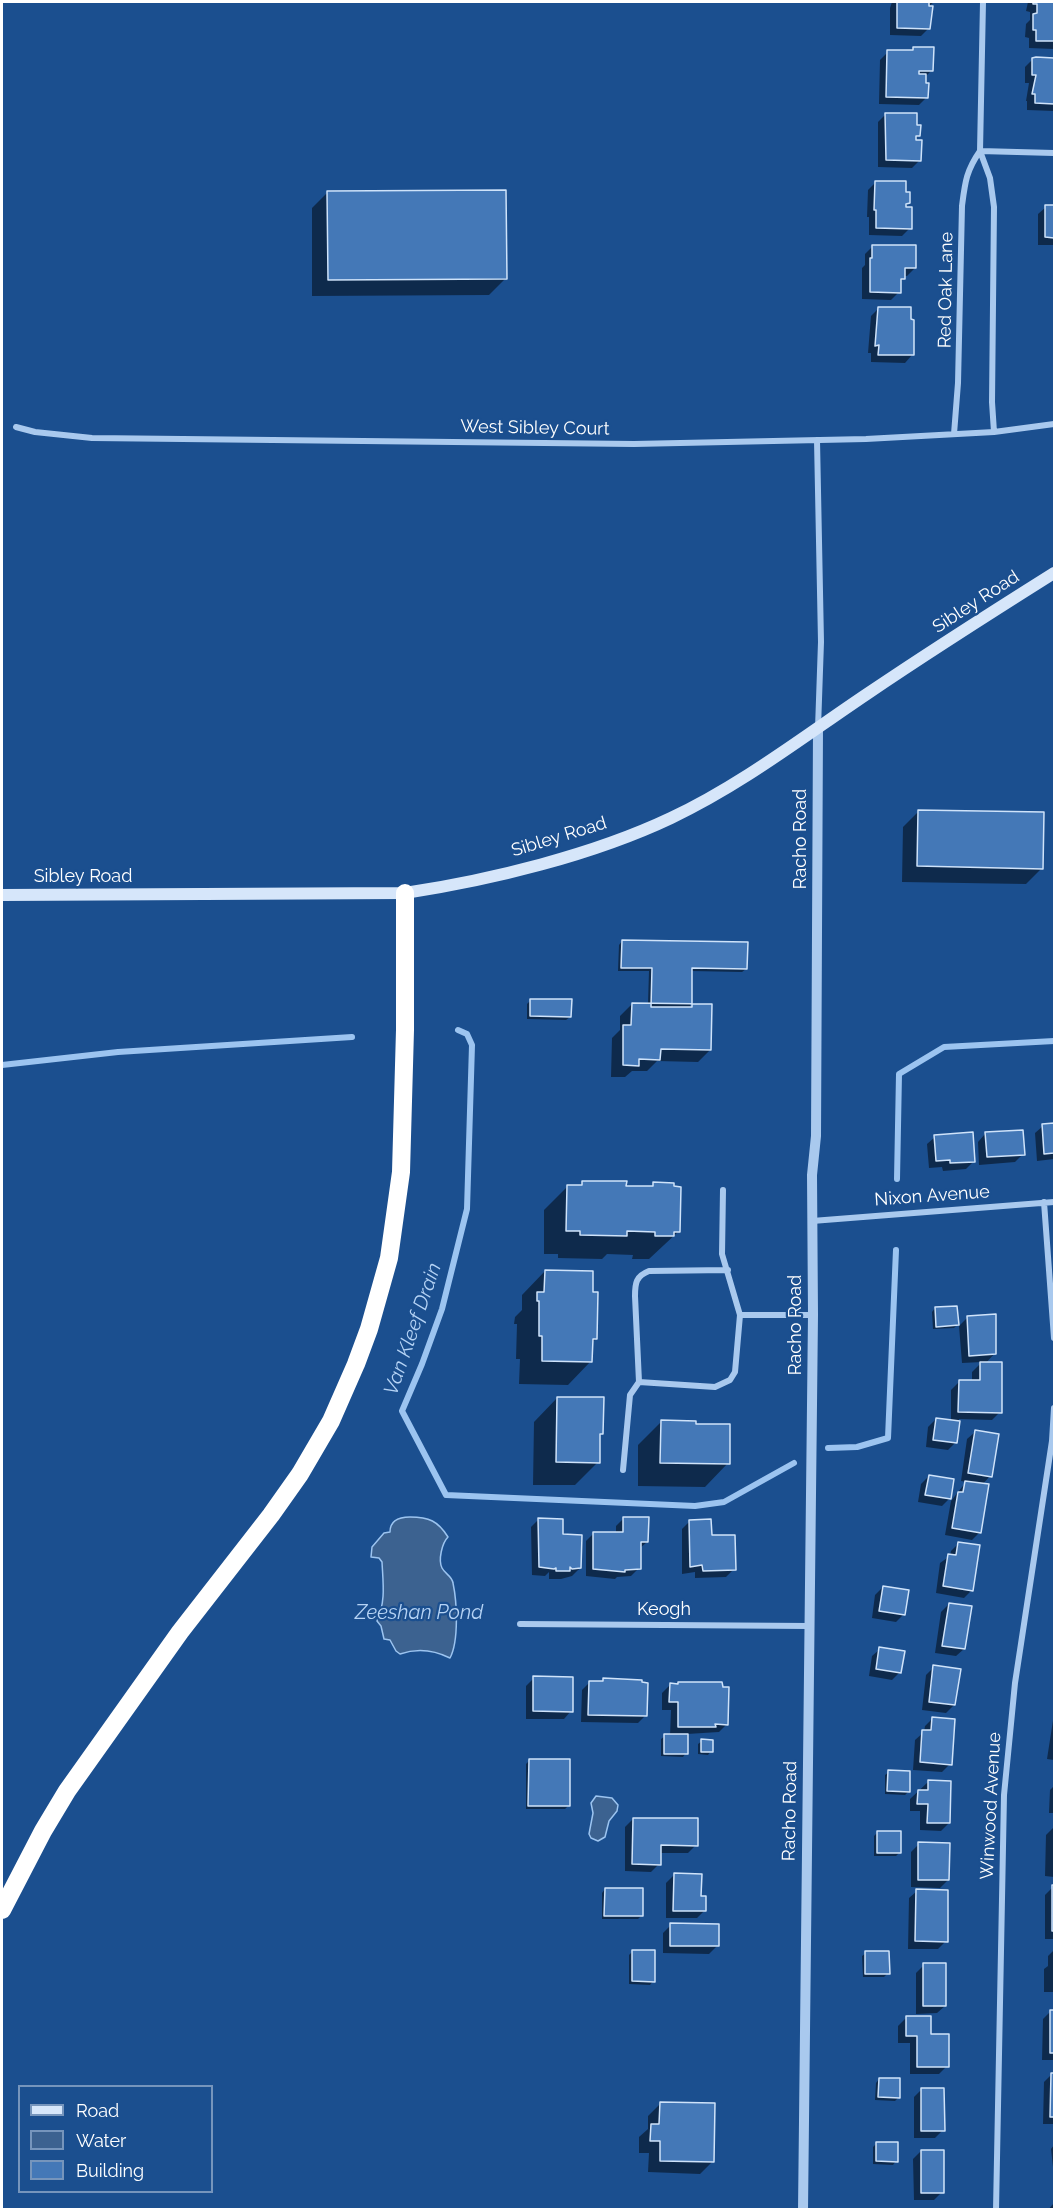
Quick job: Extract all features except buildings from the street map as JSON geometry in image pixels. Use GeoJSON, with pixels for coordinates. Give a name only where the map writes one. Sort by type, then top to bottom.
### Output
{"type":"FeatureCollection","features":[{"type":"Feature","properties":{"kind":"highway"},"geometry":{"type":"LineString","coordinates":[[2,1910],[43,1831],[67,1791],[180,1632],[272,1515],[300,1474],[331,1421],[356,1364],[387,1267],[396,1221],[401,1172],[405,1030],[405,893]]}},
{"type":"Feature","properties":{"kind":"main road","name":"Sibley Road"},"geometry":{"type":"LineString","coordinates":[[2,895],[405,893],[454,885],[589,849],[645,829],[700,803],[818,729],[867,694],[1054,573]]}},
{"type":"Feature","properties":{"kind":"street","name":"Red Oak Lane"},"geometry":{"type":"LineString","coordinates":[[983,2],[980,151],[990,178],[994,207],[992,402],[994,432]]}},
{"type":"Feature","properties":{"kind":"street","name":"Red Oak Lane"},"geometry":{"type":"LineString","coordinates":[[954,434],[958,383],[962,206],[967,173],[980,151]]}},
{"type":"Feature","properties":{"kind":"street"},"geometry":{"type":"LineString","coordinates":[[980,151],[1054,153]]}},
{"type":"Feature","properties":{"kind":"street","name":"West Sibley Court"},"geometry":{"type":"LineString","coordinates":[[16,427],[35,432],[92,438],[622,444],[817,440],[954,434],[994,432],[1054,424]]}},
{"type":"Feature","properties":{"kind":"street","name":"Racho Road"},"geometry":{"type":"LineString","coordinates":[[803,2210],[813,1315],[812,1175],[816,1136],[818,729],[822,642],[817,440]]}},
{"type":"Feature","properties":{"kind":"street"},"geometry":{"type":"LineString","coordinates":[[639,1382],[716,1387],[730,1380],[735,1372],[740,1315],[722,1254],[723,1190]]}},
{"type":"Feature","properties":{"kind":"street"},"geometry":{"type":"LineString","coordinates":[[1044,1202],[1054,1338]]}},
{"type":"Feature","properties":{"kind":"street","name":"Nixon Avenue"},"geometry":{"type":"LineString","coordinates":[[812,1221],[1054,1202]]}},
{"type":"Feature","properties":{"kind":"street"},"geometry":{"type":"LineString","coordinates":[[623,1470],[630,1395],[639,1382],[634,1296],[638,1277],[649,1271],[728,1270]]}},
{"type":"Feature","properties":{"kind":"street"},"geometry":{"type":"LineString","coordinates":[[740,1315],[813,1315]]}},
{"type":"Feature","properties":{"kind":"street","name":"Winwood Avenue"},"geometry":{"type":"LineString","coordinates":[[996,2210],[1004,1796],[1015,1683],[1050,1453],[1054,1408]]}},
{"type":"Feature","properties":{"kind":"street","name":"Keogh"},"geometry":{"type":"LineString","coordinates":[[519,1624],[808,1626]]}},
{"type":"Feature","properties":{"kind":"water","name":"Zeeshan Pond"},"geometry":{"type":"Polygon","coordinates":[[[410,1517],[432,1521],[441,1527],[448,1537],[442,1547],[440,1561],[442,1568],[452,1581],[455,1600],[456,1632],[450,1658],[425,1651],[400,1654],[390,1640],[384,1639],[381,1626],[377,1621],[383,1599],[382,1562],[379,1558],[371,1557],[372,1547],[384,1533],[390,1532],[396,1520],[410,1517]]]}},
{"type":"Feature","properties":{"kind":"water"},"geometry":{"type":"Polygon","coordinates":[[[596,1796],[612,1798],[618,1805],[617,1811],[609,1821],[605,1837],[598,1841],[591,1838],[589,1834],[593,1813],[591,1803],[596,1796]]]}},
{"type":"Feature","properties":{"kind":"waterway","name":"Van Kleef Drain"},"geometry":{"type":"LineString","coordinates":[[458,1030],[467,1034],[472,1045],[467,1209],[442,1309],[402,1411],[446,1495],[695,1506],[724,1502],[794,1463]]}},
{"type":"Feature","properties":{"kind":"waterway","name":"Van Kleef Drain"},"geometry":{"type":"LineString","coordinates":[[2,1065],[118,1052],[352,1037]]}},
{"type":"Feature","properties":{"kind":"waterway","name":"Van Kleef Drain"},"geometry":{"type":"LineString","coordinates":[[897,1179],[899,1074],[944,1047],[1054,1041]]}},
{"type":"Feature","properties":{"kind":"waterway","name":"Van Kleef Drain"},"geometry":{"type":"LineString","coordinates":[[828,1448],[857,1447],[888,1438],[896,1250]]}}]}
